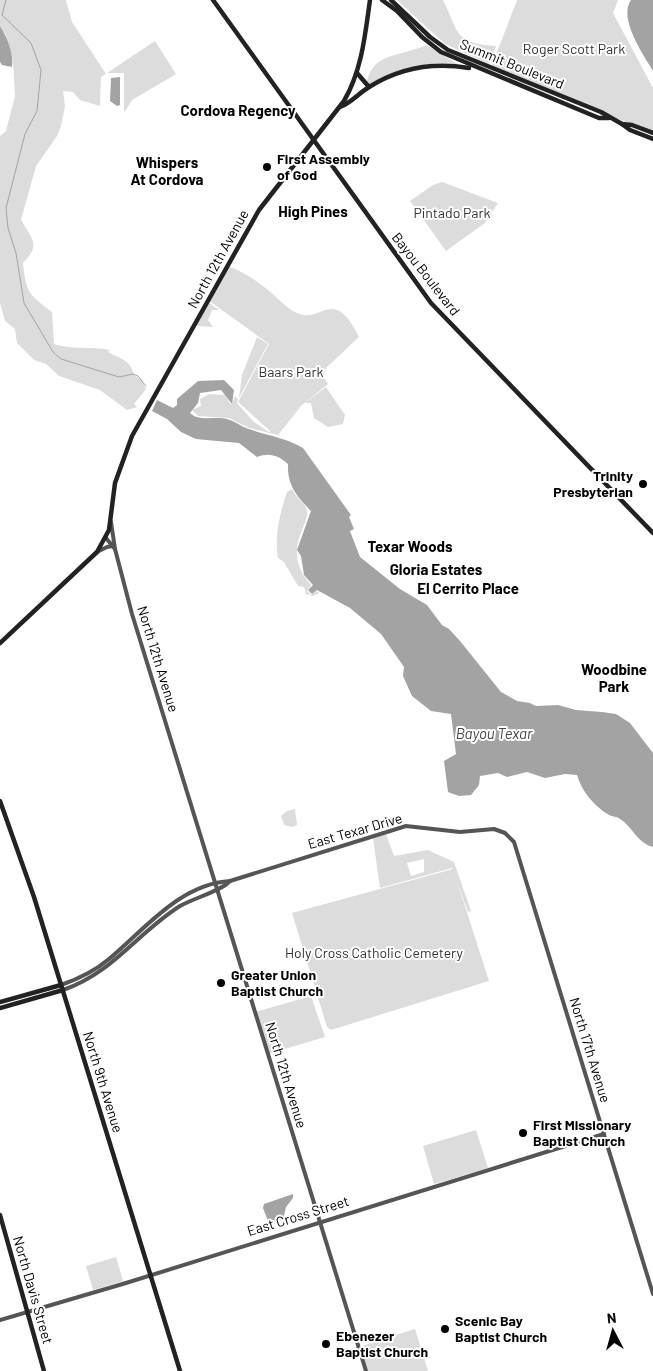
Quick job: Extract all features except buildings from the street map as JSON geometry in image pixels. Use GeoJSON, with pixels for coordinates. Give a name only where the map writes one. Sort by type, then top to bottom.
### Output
{"type":"FeatureCollection","features":[{"type":"Feature","properties":{"kind":"main road","name":"Bayou Boulevard"},"geometry":{"type":"LineString","coordinates":[[213,0],[440,315],[653,533]]}},
{"type":"Feature","properties":{"kind":"main road","name":"North 12th Avenue"},"geometry":{"type":"LineString","coordinates":[[106,538],[113,492],[126,446],[259,210],[339,108],[357,73],[370,0]]}},
{"type":"Feature","properties":{"kind":"main road","name":"Summit Boulevard"},"geometry":{"type":"LineString","coordinates":[[382,0],[397,10],[422,37],[441,52],[480,70],[599,118],[608,118]]}},
{"type":"Feature","properties":{"kind":"main road","name":"Summit Boulevard"},"geometry":{"type":"LineString","coordinates":[[391,0],[432,39],[456,54],[601,112],[608,118],[622,124],[632,125],[653,133]]}},
{"type":"Feature","properties":{"kind":"main road"},"geometry":{"type":"LineString","coordinates":[[422,37],[432,39]]}},
{"type":"Feature","properties":{"kind":"main road","name":"Summit Boulevard"},"geometry":{"type":"LineString","coordinates":[[339,108],[369,87],[394,74],[419,67],[441,65],[480,70]]}},
{"type":"Feature","properties":{"kind":"main road"},"geometry":{"type":"LineString","coordinates":[[357,73],[369,87]]}},
{"type":"Feature","properties":{"kind":"main road","name":"Summit Boulevard"},"geometry":{"type":"LineString","coordinates":[[622,124],[627,129],[653,139]]}},
{"type":"Feature","properties":{"kind":"main road"},"geometry":{"type":"LineString","coordinates":[[0,643],[97,552],[106,538]]}},
{"type":"Feature","properties":{"kind":"main road","name":"North 9th Avenue"},"geometry":{"type":"LineString","coordinates":[[0,801],[34,897],[180,1371]]}},
{"type":"Feature","properties":{"kind":"main road"},"geometry":{"type":"LineString","coordinates":[[0,1002],[62,987]]}},
{"type":"Feature","properties":{"kind":"main road"},"geometry":{"type":"LineString","coordinates":[[0,1008],[62,987]]}},
{"type":"Feature","properties":{"kind":"main road","name":"North Davis Street"},"geometry":{"type":"LineString","coordinates":[[0,1215],[44,1371]]}},
{"type":"Feature","properties":{"kind":"street"},"geometry":{"type":"LineString","coordinates":[[97,552],[107,546],[114,548],[110,518]]}},
{"type":"Feature","properties":{"kind":"street","name":"North 12th Avenue"},"geometry":{"type":"LineString","coordinates":[[106,538],[114,548],[132,614],[366,1371]]}},
{"type":"Feature","properties":{"kind":"street","name":"East Texar Drive"},"geometry":{"type":"LineString","coordinates":[[230,880],[406,826],[460,832],[494,829],[505,832],[514,842]]}},
{"type":"Feature","properties":{"kind":"street","name":"North 17th Avenue"},"geometry":{"type":"LineString","coordinates":[[514,842],[653,1294]]}},
{"type":"Feature","properties":{"kind":"street"},"geometry":{"type":"LineString","coordinates":[[62,987],[108,960],[167,908],[189,895],[216,883],[230,880]]}},
{"type":"Feature","properties":{"kind":"street"},"geometry":{"type":"LineString","coordinates":[[62,987],[99,973],[167,914],[230,880]]}},
{"type":"Feature","properties":{"kind":"street","name":"East Cross Street"},"geometry":{"type":"LineString","coordinates":[[0,1320],[604,1134]]}},
{"type":"Feature","properties":{"kind":"green space"},"geometry":{"type":"Polygon","coordinates":[[[0,0],[66,0],[72,22],[106,74],[101,77],[100,106],[80,100],[73,92],[63,91],[65,106],[61,126],[57,136],[36,166],[21,220],[33,241],[32,251],[23,263],[27,287],[38,301],[52,312],[54,344],[110,350],[108,352],[125,361],[135,376],[142,380],[146,389],[134,404],[137,407],[127,410],[100,390],[59,376],[46,364],[34,360],[17,343],[15,329],[5,321],[0,303],[0,136],[6,131],[15,96],[13,60],[6,35],[0,26],[0,0]]]}},
{"type":"Feature","properties":{"kind":"green space"},"geometry":{"type":"Polygon","coordinates":[[[397,0],[443,0],[459,34],[472,42],[496,46],[489,64],[445,44],[397,0]]]}},
{"type":"Feature","properties":{"kind":"green space","name":"Roger Scott Park"},"geometry":{"type":"Polygon","coordinates":[[[517,0],[618,0],[613,13],[653,88],[653,133],[491,68],[517,0]]]}},
{"type":"Feature","properties":{"kind":"green space"},"geometry":{"type":"Polygon","coordinates":[[[155,41],[176,74],[132,100],[124,113],[124,73],[107,73],[155,41]]]}},
{"type":"Feature","properties":{"kind":"green space"},"geometry":{"type":"Polygon","coordinates":[[[426,45],[458,64],[435,63],[407,68],[369,84],[367,82],[370,72],[382,60],[426,45]]]}},
{"type":"Feature","properties":{"kind":"green space","name":"Pintado Park"},"geometry":{"type":"Polygon","coordinates":[[[442,182],[498,203],[485,223],[446,251],[410,201],[433,185],[442,182]]]}},
{"type":"Feature","properties":{"kind":"green space","name":"Baars Park"},"geometry":{"type":"Polygon","coordinates":[[[227,266],[253,279],[288,308],[297,313],[305,315],[334,309],[342,313],[350,321],[359,337],[326,368],[323,376],[328,384],[270,431],[238,402],[269,344],[208,300],[227,266]]]}},
{"type":"Feature","properties":{"kind":"green space"},"geometry":{"type":"Polygon","coordinates":[[[208,302],[219,310],[212,310],[208,320],[213,327],[195,325],[208,302]]]}},
{"type":"Feature","properties":{"kind":"green space"},"geometry":{"type":"Polygon","coordinates":[[[257,337],[268,344],[239,398],[242,375],[257,337]]]}},
{"type":"Feature","properties":{"kind":"green space"},"geometry":{"type":"Polygon","coordinates":[[[326,387],[345,415],[343,424],[328,427],[314,418],[311,403],[305,403],[326,387]]]}},
{"type":"Feature","properties":{"kind":"green space"},"geometry":{"type":"Polygon","coordinates":[[[209,394],[225,395],[231,405],[235,396],[238,399],[237,403],[254,422],[269,432],[301,406],[278,435],[249,428],[229,418],[198,416],[192,410],[201,406],[200,399],[209,394]]]}},
{"type":"Feature","properties":{"kind":"green space"},"geometry":{"type":"Polygon","coordinates":[[[292,489],[306,508],[306,521],[299,538],[297,559],[302,572],[311,585],[307,591],[311,595],[317,591],[319,593],[313,596],[306,594],[304,587],[298,586],[284,562],[278,558],[277,533],[280,516],[287,492],[292,489]]]}},
{"type":"Feature","properties":{"kind":"green space"},"geometry":{"type":"Polygon","coordinates":[[[295,809],[297,825],[292,827],[284,825],[281,816],[287,811],[295,809]]]}},
{"type":"Feature","properties":{"kind":"green space"},"geometry":{"type":"Polygon","coordinates":[[[386,834],[394,856],[428,850],[454,862],[471,911],[468,912],[452,868],[380,888],[373,838],[386,834]],[[424,859],[407,863],[411,876],[424,872],[424,859]]]}},
{"type":"Feature","properties":{"kind":"green space","name":"Holy Cross Catholic Cemetery"},"geometry":{"type":"Polygon","coordinates":[[[453,869],[489,981],[331,1030],[327,1027],[292,913],[453,869]]]}},
{"type":"Feature","properties":{"kind":"green space"},"geometry":{"type":"Polygon","coordinates":[[[311,996],[325,1037],[268,1054],[255,1012],[311,996]]]}},
{"type":"Feature","properties":{"kind":"green space"},"geometry":{"type":"Polygon","coordinates":[[[476,1130],[488,1168],[434,1184],[423,1146],[476,1130]]]}},
{"type":"Feature","properties":{"kind":"green space"},"geometry":{"type":"Polygon","coordinates":[[[116,1257],[123,1281],[93,1290],[86,1266],[116,1257]]]}},
{"type":"Feature","properties":{"kind":"green space"},"geometry":{"type":"Polygon","coordinates":[[[415,1329],[428,1371],[366,1371],[359,1347],[415,1329]]]}},
{"type":"Feature","properties":{"kind":"water"},"geometry":{"type":"Polygon","coordinates":[[[631,0],[653,0],[653,71],[633,36],[628,16],[631,0]]]}},
{"type":"Feature","properties":{"kind":"water"},"geometry":{"type":"Polygon","coordinates":[[[0,26],[9,46],[12,67],[2,65],[0,62],[0,26]]]}},
{"type":"Feature","properties":{"kind":"water"},"geometry":{"type":"Polygon","coordinates":[[[120,77],[120,105],[117,106],[110,101],[111,78],[120,77]]]}},
{"type":"Feature","properties":{"kind":"water","name":"Bayou Texar"},"geometry":{"type":"Polygon","coordinates":[[[224,380],[234,390],[232,404],[221,390],[200,393],[198,403],[190,413],[202,418],[227,419],[249,429],[284,439],[303,448],[351,515],[349,517],[354,529],[350,531],[360,557],[400,589],[427,605],[442,625],[449,629],[460,641],[501,692],[517,701],[536,706],[558,705],[576,710],[616,714],[630,723],[653,753],[653,847],[643,842],[619,818],[609,815],[598,807],[585,793],[577,775],[565,774],[545,778],[527,772],[507,777],[498,773],[480,776],[479,785],[471,795],[459,796],[448,792],[444,761],[456,754],[451,714],[431,711],[412,696],[403,676],[404,667],[381,634],[350,608],[317,590],[312,594],[308,590],[313,585],[304,575],[301,556],[297,550],[311,511],[301,501],[291,484],[288,464],[274,456],[257,457],[239,443],[196,439],[181,432],[167,419],[152,411],[157,400],[173,408],[177,405],[177,399],[198,381],[224,380]]]}},
{"type":"Feature","properties":{"kind":"water"},"geometry":{"type":"Polygon","coordinates":[[[293,1194],[293,1198],[286,1207],[283,1220],[268,1221],[263,1208],[264,1204],[293,1194]]]}},
{"type":"Feature","properties":{"kind":"waterway"},"geometry":{"type":"LineString","coordinates":[[6,0],[2,15],[31,43],[41,70],[37,111],[25,134],[6,208],[8,228],[16,253],[24,303],[53,352],[61,359],[119,377],[133,374],[138,376],[146,386]]}},
{"type":"Feature","properties":{"kind":"place","name":"First Assembly of God"},"geometry":{"type":"Point","coordinates":[267,167]}},
{"type":"Feature","properties":{"kind":"place","name":"Trinity Presbyterian"},"geometry":{"type":"Point","coordinates":[643,484]}},
{"type":"Feature","properties":{"kind":"place","name":"Greater Union Baptist Church"},"geometry":{"type":"Point","coordinates":[221,983]}},
{"type":"Feature","properties":{"kind":"place","name":"First Missionary Baptist Church"},"geometry":{"type":"Point","coordinates":[523,1133]}},
{"type":"Feature","properties":{"kind":"place","name":"Scenic Bay Baptist Church"},"geometry":{"type":"Point","coordinates":[445,1329]}},
{"type":"Feature","properties":{"kind":"place","name":"Ebenezer Baptist Church"},"geometry":{"type":"Point","coordinates":[326,1344]}},
{"type":"Feature","properties":{"kind":"district","name":"Cordova Regency"},"geometry":{"type":"Point","coordinates":[238,111]}},
{"type":"Feature","properties":{"kind":"district","name":"Whispers At Cordova"},"geometry":{"type":"Point","coordinates":[167,172]}},
{"type":"Feature","properties":{"kind":"district","name":"High Pines"},"geometry":{"type":"Point","coordinates":[313,212]}},
{"type":"Feature","properties":{"kind":"district","name":"Texar Woods"},"geometry":{"type":"Point","coordinates":[410,547]}},
{"type":"Feature","properties":{"kind":"district","name":"Gloria Estates"},"geometry":{"type":"Point","coordinates":[436,570]}},
{"type":"Feature","properties":{"kind":"district","name":"El Cerrito Place"},"geometry":{"type":"Point","coordinates":[468,589]}},
{"type":"Feature","properties":{"kind":"district","name":"Woodbine Park"},"geometry":{"type":"Point","coordinates":[614,678]}}]}
